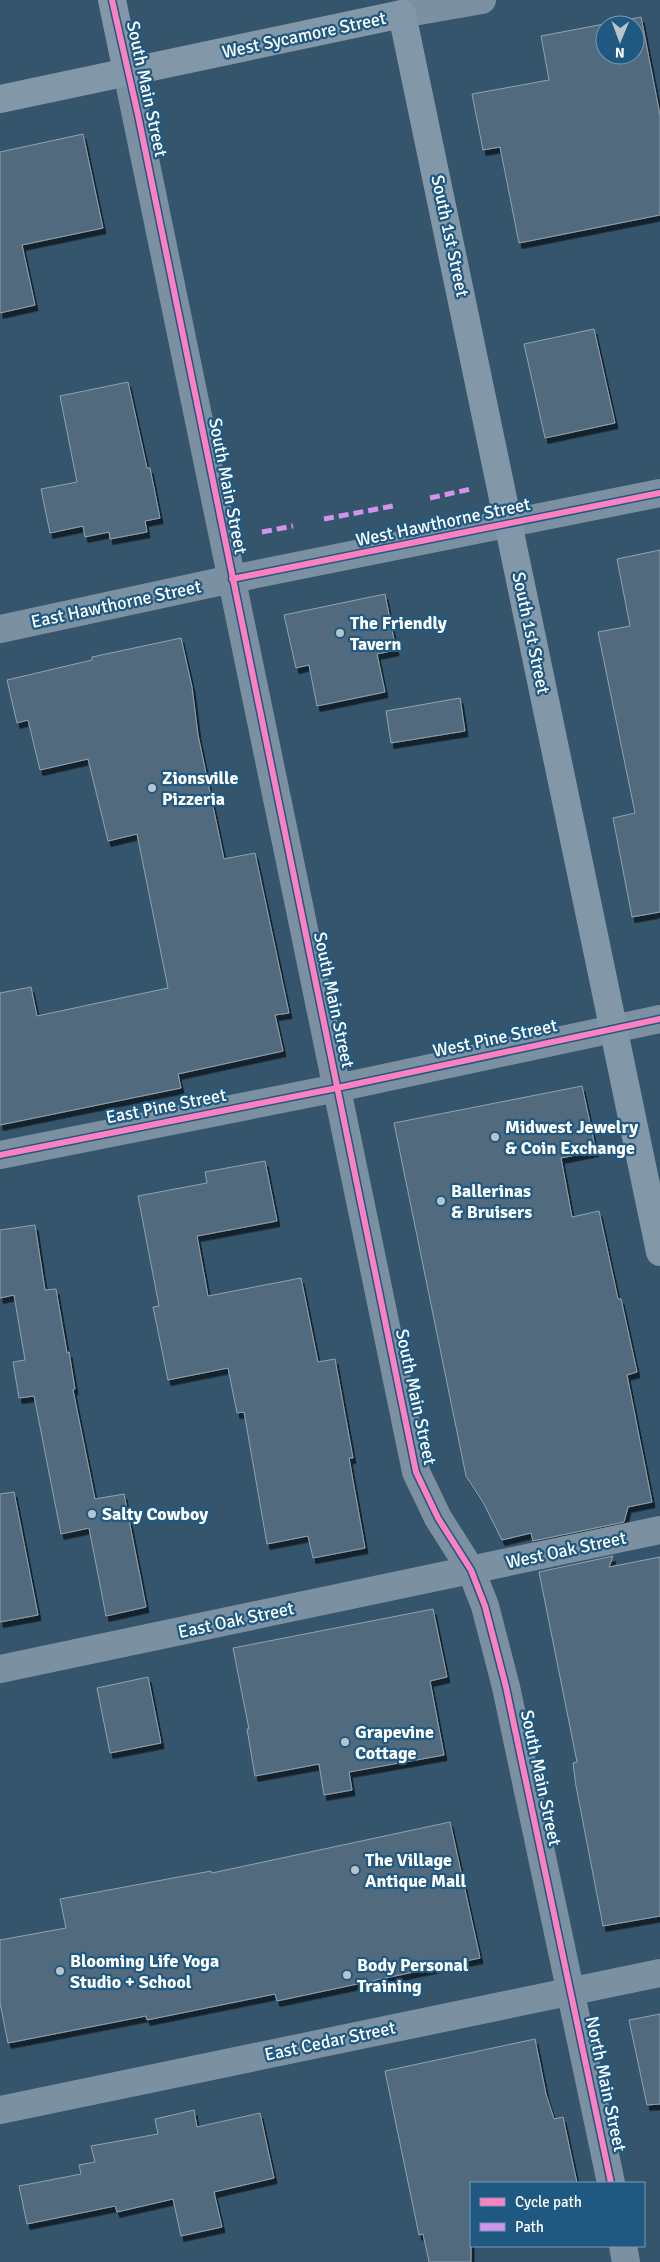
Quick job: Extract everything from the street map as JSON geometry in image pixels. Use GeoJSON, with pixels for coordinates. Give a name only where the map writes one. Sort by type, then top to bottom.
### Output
{"type":"FeatureCollection","features":[{"type":"Feature","properties":{"kind":"main road","name":"South Main Street"},"geometry":{"type":"LineString","coordinates":[[112,0],[128,72]]}},
{"type":"Feature","properties":{"kind":"main road","name":"West Sycamore Street"},"geometry":{"type":"LineString","coordinates":[[0,99],[402,14]]}},
{"type":"Feature","properties":{"kind":"main road","name":"South 1st Street"},"geometry":{"type":"LineString","coordinates":[[402,14],[457,268],[508,524],[660,1252]]}},
{"type":"Feature","properties":{"kind":"street","name":"West Sycamore Street"},"geometry":{"type":"LineString","coordinates":[[402,14],[482,0]]}},
{"type":"Feature","properties":{"kind":"street","name":"South Main Street"},"geometry":{"type":"LineString","coordinates":[[128,72],[416,1472],[438,1518],[472,1570],[486,1606],[506,1687],[571,1991]]}},
{"type":"Feature","properties":{"kind":"street","name":"West Hawthorne Street"},"geometry":{"type":"LineString","coordinates":[[232,579],[660,493]]}},
{"type":"Feature","properties":{"kind":"street","name":"East Hawthorne Street"},"geometry":{"type":"LineString","coordinates":[[0,629],[232,579]]}},
{"type":"Feature","properties":{"kind":"street","name":"West Pine Street"},"geometry":{"type":"LineString","coordinates":[[337,1088],[660,1019]]}},
{"type":"Feature","properties":{"kind":"street","name":"East Pine Street"},"geometry":{"type":"LineString","coordinates":[[0,1156],[337,1088]]}},
{"type":"Feature","properties":{"kind":"street","name":"West Oak Street"},"geometry":{"type":"LineString","coordinates":[[472,1570],[660,1530]]}},
{"type":"Feature","properties":{"kind":"street","name":"East Oak Street"},"geometry":{"type":"LineString","coordinates":[[0,1669],[472,1570]]}},
{"type":"Feature","properties":{"kind":"street","name":"East Cedar Street"},"geometry":{"type":"LineString","coordinates":[[0,2110],[660,1973]]}},
{"type":"Feature","properties":{"kind":"street","name":"North Main Street"},"geometry":{"type":"LineString","coordinates":[[571,1991],[611,2182]]}},
{"type":"Feature","properties":{"kind":"street"},"geometry":{"type":"LineString","coordinates":[[623,2247],[626,2262]]}},
{"type":"Feature","properties":{"kind":"building"},"geometry":{"type":"Polygon","coordinates":[[[595,26],[595,65],[645,65],[645,38],[660,115],[660,215],[519,243],[500,147],[483,150],[472,94],[549,80],[541,36],[595,26]]]}},
{"type":"Feature","properties":{"kind":"building"},"geometry":{"type":"Polygon","coordinates":[[[83,134],[103,228],[22,245],[35,305],[0,313],[0,152],[83,134]]]}},
{"type":"Feature","properties":{"kind":"building"},"geometry":{"type":"Polygon","coordinates":[[[594,329],[615,423],[545,438],[524,344],[594,329]]]}},
{"type":"Feature","properties":{"kind":"building"},"geometry":{"type":"Polygon","coordinates":[[[128,382],[147,468],[150,468],[160,518],[145,521],[147,532],[110,539],[109,532],[85,537],[83,526],[50,533],[41,489],[77,482],[60,396],[128,382]]]}},
{"type":"Feature","properties":{"kind":"building"},"geometry":{"type":"Polygon","coordinates":[[[660,550],[660,912],[632,917],[613,818],[635,813],[598,632],[630,626],[617,559],[660,550]]]}},
{"type":"Feature","properties":{"kind":"building","name":"The Friendly Tavern"},"geometry":{"type":"Polygon","coordinates":[[[385,594],[396,650],[377,654],[385,692],[317,706],[309,665],[296,668],[284,615],[385,594]]]}},
{"type":"Feature","properties":{"kind":"building"},"geometry":{"type":"Polygon","coordinates":[[[181,638],[192,687],[198,735],[224,859],[255,853],[289,1013],[275,1015],[283,1051],[178,1074],[181,1088],[0,1125],[0,993],[31,987],[37,1016],[168,988],[137,834],[108,841],[88,759],[40,770],[28,720],[17,723],[7,680],[92,660],[92,657],[181,638]]]}},
{"type":"Feature","properties":{"kind":"building"},"geometry":{"type":"Polygon","coordinates":[[[460,698],[465,731],[391,743],[386,711],[460,698]]]}},
{"type":"Feature","properties":{"kind":"building"},"geometry":{"type":"Polygon","coordinates":[[[582,1086],[596,1151],[561,1158],[572,1217],[599,1211],[618,1299],[621,1299],[637,1372],[627,1375],[652,1502],[628,1507],[624,1522],[533,1541],[531,1533],[502,1540],[484,1504],[466,1476],[394,1123],[582,1086]]]}},
{"type":"Feature","properties":{"kind":"building"},"geometry":{"type":"Polygon","coordinates":[[[265,1161],[277,1221],[197,1236],[208,1296],[301,1278],[318,1362],[335,1359],[353,1458],[349,1458],[365,1548],[313,1558],[308,1536],[267,1544],[244,1412],[237,1413],[228,1368],[168,1380],[153,1307],[159,1306],[138,1196],[207,1183],[205,1172],[265,1161]]]}},
{"type":"Feature","properties":{"kind":"building"},"geometry":{"type":"Polygon","coordinates":[[[35,1225],[45,1290],[56,1289],[67,1353],[69,1352],[75,1389],[73,1390],[95,1499],[124,1494],[146,1607],[106,1616],[89,1528],[61,1534],[34,1396],[19,1398],[13,1362],[25,1360],[14,1295],[0,1298],[0,1230],[35,1225]]]}},
{"type":"Feature","properties":{"kind":"building"},"geometry":{"type":"Polygon","coordinates":[[[14,1492],[38,1615],[0,1622],[0,1494],[14,1492]]]}},
{"type":"Feature","properties":{"kind":"building"},"geometry":{"type":"Polygon","coordinates":[[[613,1556],[609,1567],[660,1557],[660,1916],[603,1926],[576,1786],[573,1763],[577,1762],[539,1572],[613,1556]]]}},
{"type":"Feature","properties":{"kind":"building"},"geometry":{"type":"Polygon","coordinates":[[[433,1609],[447,1677],[430,1681],[444,1755],[349,1772],[352,1790],[324,1795],[319,1764],[255,1776],[247,1729],[249,1729],[233,1648],[433,1609]]]}},
{"type":"Feature","properties":{"kind":"building"},"geometry":{"type":"Polygon","coordinates":[[[148,1677],[161,1743],[110,1753],[97,1688],[148,1677]]]}},
{"type":"Feature","properties":{"kind":"building"},"geometry":{"type":"Polygon","coordinates":[[[450,1822],[480,1958],[277,2001],[275,1994],[147,2020],[146,2016],[8,2043],[0,2003],[0,1940],[66,1928],[60,1899],[211,1871],[212,1873],[450,1822]]]}},
{"type":"Feature","properties":{"kind":"building"},"geometry":{"type":"Polygon","coordinates":[[[660,2014],[660,2104],[647,2105],[629,2020],[660,2014]]]}},
{"type":"Feature","properties":{"kind":"building"},"geometry":{"type":"Polygon","coordinates":[[[535,2039],[546,2094],[554,2119],[563,2117],[577,2182],[470,2182],[471,2262],[429,2262],[423,2234],[419,2235],[385,2071],[535,2039]]]}},
{"type":"Feature","properties":{"kind":"building"},"geometry":{"type":"Polygon","coordinates":[[[194,2110],[197,2127],[260,2113],[274,2178],[214,2192],[222,2227],[181,2236],[173,2199],[117,2212],[115,2206],[27,2224],[19,2186],[81,2174],[79,2165],[95,2162],[91,2146],[158,2134],[155,2119],[194,2110]]]}},
{"type":"Feature","properties":{"kind":"marked path"},"geometry":{"type":"LineString","coordinates":[[430,498],[471,489]]}},
{"type":"Feature","properties":{"kind":"marked path"},"geometry":{"type":"LineString","coordinates":[[324,519],[393,506]]}},
{"type":"Feature","properties":{"kind":"marked path"},"geometry":{"type":"LineString","coordinates":[[262,532],[293,526]]}},
{"type":"Feature","properties":{"kind":"cycle path"},"geometry":{"type":"LineString","coordinates":[[112,0],[138,115],[416,1472],[438,1518],[471,1570],[485,1606],[506,1687],[611,2182]]}},
{"type":"Feature","properties":{"kind":"cycle path"},"geometry":{"type":"LineString","coordinates":[[232,579],[660,493]]}},
{"type":"Feature","properties":{"kind":"cycle path"},"geometry":{"type":"LineString","coordinates":[[0,1155],[337,1088],[660,1019]]}},
{"type":"Feature","properties":{"kind":"place","name":"The Friendly Tavern"},"geometry":{"type":"Point","coordinates":[340,633]}},
{"type":"Feature","properties":{"kind":"place","name":"Zionsville Pizzeria"},"geometry":{"type":"Point","coordinates":[152,788]}},
{"type":"Feature","properties":{"kind":"place","name":"Midwest Jewelry & Coin Exchange"},"geometry":{"type":"Point","coordinates":[495,1137]}},
{"type":"Feature","properties":{"kind":"place","name":"Ballerinas & Bruisers"},"geometry":{"type":"Point","coordinates":[441,1201]}},
{"type":"Feature","properties":{"kind":"place","name":"Salty Cowboy"},"geometry":{"type":"Point","coordinates":[92,1514]}},
{"type":"Feature","properties":{"kind":"place","name":"Grapevine Cottage"},"geometry":{"type":"Point","coordinates":[345,1742]}},
{"type":"Feature","properties":{"kind":"place","name":"The Village Antique Mall"},"geometry":{"type":"Point","coordinates":[355,1870]}},
{"type":"Feature","properties":{"kind":"place","name":"Blooming Life Yoga Studio + School"},"geometry":{"type":"Point","coordinates":[60,1971]}},
{"type":"Feature","properties":{"kind":"place","name":"Body Personal Training"},"geometry":{"type":"Point","coordinates":[347,1975]}}]}
